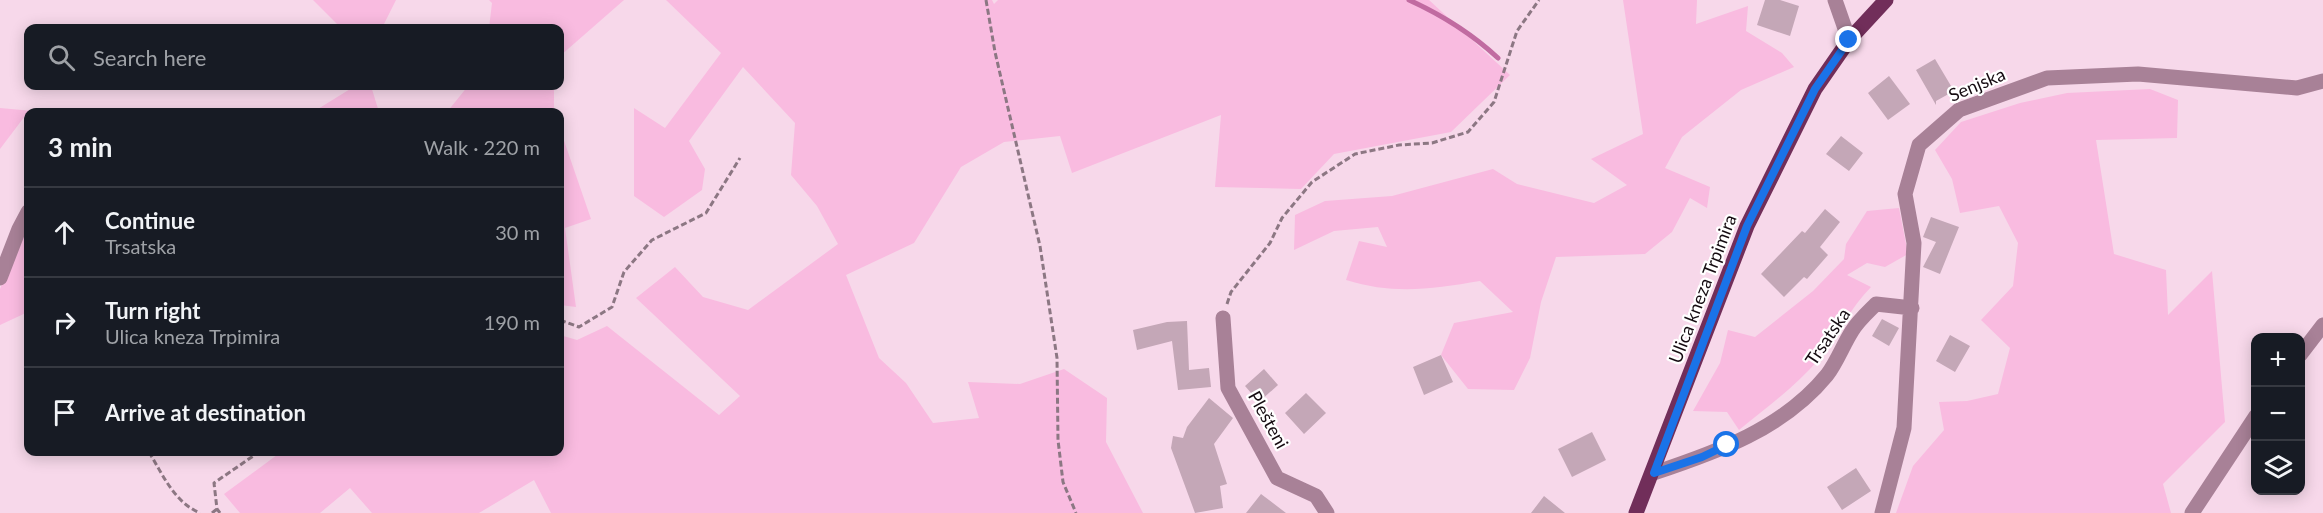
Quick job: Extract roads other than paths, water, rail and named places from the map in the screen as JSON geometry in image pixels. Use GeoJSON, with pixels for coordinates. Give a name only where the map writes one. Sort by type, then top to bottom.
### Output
{"type":"FeatureCollection","features":[{"type":"Feature","properties":{"kind":"main road","name":"Ulica kneza Trpimira"},"geometry":{"type":"LineString","coordinates":[[1633,512],[1654,473],[1747,226],[1815,89],[1849,40],[1886,0]]}},
{"type":"Feature","properties":{"kind":"street"},"geometry":{"type":"LineString","coordinates":[[1835,0],[1849,40]]}},
{"type":"Feature","properties":{"kind":"street","name":"Senjska"},"geometry":{"type":"LineString","coordinates":[[1882,513],[1904,428],[1914,243],[1905,194],[1919,145],[1959,110],[2047,78],[2138,74],[2297,88],[2323,81]]}},
{"type":"Feature","properties":{"kind":"street"},"geometry":{"type":"LineString","coordinates":[[0,278],[24,220]]}},
{"type":"Feature","properties":{"kind":"street","name":"Trsatska"},"geometry":{"type":"LineString","coordinates":[[1654,473],[1702,457],[1760,432],[1801,404],[1828,374],[1853,329],[1876,304],[1912,308]]}},
{"type":"Feature","properties":{"kind":"street","name":"Plešteni"},"geometry":{"type":"LineString","coordinates":[[1223,318],[1228,388],[1277,478],[1316,496],[1327,513]]}},
{"type":"Feature","properties":{"kind":"street"},"geometry":{"type":"LineString","coordinates":[[2305,350],[2323,325]]}},
{"type":"Feature","properties":{"kind":"street"},"geometry":{"type":"LineString","coordinates":[[2192,513],[2251,424]]}},
{"type":"Feature","properties":{"kind":"waterway"},"geometry":{"type":"LineString","coordinates":[[1409,0],[1456,25],[1498,58]]}}]}
